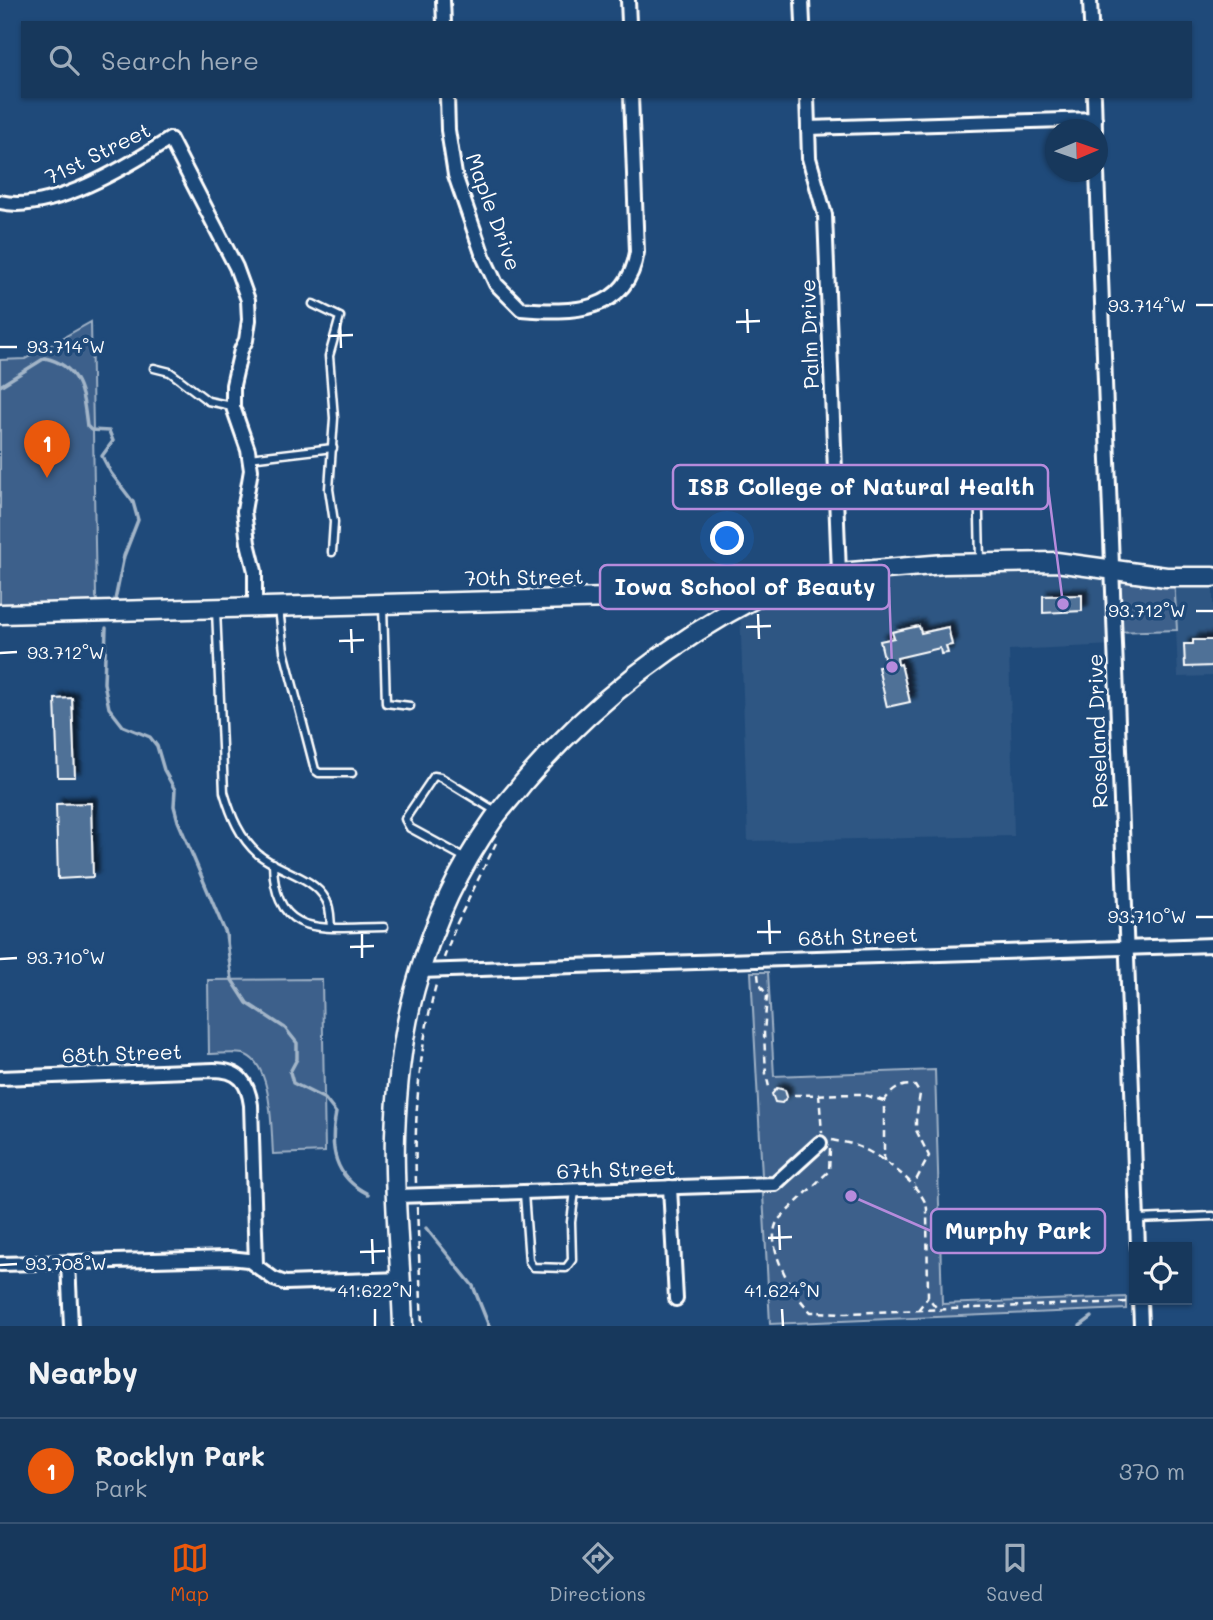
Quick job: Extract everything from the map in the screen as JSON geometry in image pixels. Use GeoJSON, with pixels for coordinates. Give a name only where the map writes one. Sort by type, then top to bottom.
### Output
{"type":"FeatureCollection","features":[{"type":"Feature","properties":{"kind":"street"},"geometry":{"type":"LineString","coordinates":[[443,0],[444,21]]}},
{"type":"Feature","properties":{"kind":"street"},"geometry":{"type":"LineString","coordinates":[[628,0],[629,21]]}},
{"type":"Feature","properties":{"kind":"street"},"geometry":{"type":"LineString","coordinates":[[803,0],[803,21]]}},
{"type":"Feature","properties":{"kind":"street"},"geometry":{"type":"LineString","coordinates":[[1090,0],[1091,21]]}},
{"type":"Feature","properties":{"kind":"street","name":"Maple Drive"},"geometry":{"type":"LineString","coordinates":[[447,98],[448,130],[455,174],[483,256],[496,284],[521,309],[545,311],[586,309],[608,300],[622,290],[630,277],[637,252],[631,98]]}},
{"type":"Feature","properties":{"kind":"street","name":"Palm Drive"},"geometry":{"type":"LineString","coordinates":[[807,98],[811,167],[825,215],[839,573]]}},
{"type":"Feature","properties":{"kind":"street"},"geometry":{"type":"LineString","coordinates":[[1094,98],[1095,119]]}},
{"type":"Feature","properties":{"kind":"street"},"geometry":{"type":"LineString","coordinates":[[808,128],[1045,125]]}},
{"type":"Feature","properties":{"kind":"street","name":"71st Street"},"geometry":{"type":"LineString","coordinates":[[0,202],[19,205],[41,202],[71,192],[144,156],[170,139],[236,267],[248,300],[249,320],[246,340],[234,373],[233,407]]}},
{"type":"Feature","properties":{"kind":"street","name":"Roseland Drive"},"geometry":{"type":"LineString","coordinates":[[1097,182],[1138,1242]]}},
{"type":"Feature","properties":{"kind":"street"},"geometry":{"type":"LineString","coordinates":[[233,407],[251,470],[244,511],[255,570],[255,607]]}},
{"type":"Feature","properties":{"kind":"street","name":"70th Street"},"geometry":{"type":"LineString","coordinates":[[0,614],[762,594],[839,573],[979,563],[1056,562],[1166,577],[1213,577]]}},
{"type":"Feature","properties":{"kind":"street"},"geometry":{"type":"LineString","coordinates":[[403,1326],[395,1135],[397,1102],[408,1018],[420,971],[444,906],[468,859],[499,813],[547,756],[606,699],[671,649],[762,594]]}},
{"type":"Feature","properties":{"kind":"street","name":"68th Street"},"geometry":{"type":"LineString","coordinates":[[420,971],[1213,945]]}},
{"type":"Feature","properties":{"kind":"street","name":"68th Street"},"geometry":{"type":"LineString","coordinates":[[0,1078],[221,1070],[229,1071],[243,1079],[249,1091],[251,1105],[256,1264]]}},
{"type":"Feature","properties":{"kind":"street","name":"67th Street"},"geometry":{"type":"LineString","coordinates":[[397,1196],[775,1184],[821,1141]]}},
{"type":"Feature","properties":{"kind":"street"},"geometry":{"type":"LineString","coordinates":[[670,1187],[676,1299]]}},
{"type":"Feature","properties":{"kind":"street"},"geometry":{"type":"LineString","coordinates":[[0,1264],[229,1258],[256,1264],[274,1279],[285,1283],[402,1279]]}},
{"type":"Feature","properties":{"kind":"street"},"geometry":{"type":"LineString","coordinates":[[68,1263],[71,1326]]}},
{"type":"Feature","properties":{"kind":"street"},"geometry":{"type":"LineString","coordinates":[[1136,1305],[1141,1326]]}},
{"type":"Feature","properties":{"kind":"lane"},"geometry":{"type":"LineString","coordinates":[[313,304],[340,317],[329,356],[334,418],[329,489],[334,522],[332,552]]}},
{"type":"Feature","properties":{"kind":"lane"},"geometry":{"type":"LineString","coordinates":[[154,368],[170,372],[208,401],[233,407]]}},
{"type":"Feature","properties":{"kind":"lane"},"geometry":{"type":"LineString","coordinates":[[249,458],[332,448]]}},
{"type":"Feature","properties":{"kind":"lane"},"geometry":{"type":"LineString","coordinates":[[978,472],[979,563]]}},
{"type":"Feature","properties":{"kind":"lane"},"geometry":{"type":"LineString","coordinates":[[383,604],[386,703],[410,706]]}},
{"type":"Feature","properties":{"kind":"lane"},"geometry":{"type":"LineString","coordinates":[[279,607],[284,651],[315,770],[319,773],[352,774]]}},
{"type":"Feature","properties":{"kind":"lane"},"geometry":{"type":"LineString","coordinates":[[216,608],[224,792],[231,814],[248,844],[260,856],[317,889],[326,900],[331,928]]}},
{"type":"Feature","properties":{"kind":"lane"},"geometry":{"type":"LineString","coordinates":[[468,859],[410,828],[405,819],[428,782],[434,776],[440,777],[499,813]]}},
{"type":"Feature","properties":{"kind":"lane"},"geometry":{"type":"LineString","coordinates":[[273,863],[275,886],[292,918],[300,924],[312,928],[384,928]]}},
{"type":"Feature","properties":{"kind":"lane"},"geometry":{"type":"LineString","coordinates":[[524,1193],[530,1261],[533,1267],[566,1268],[572,1260],[571,1222],[575,1191]]}},
{"type":"Feature","properties":{"kind":"lane"},"geometry":{"type":"LineString","coordinates":[[1137,1219],[1213,1216]]}},
{"type":"Feature","properties":{"kind":"path"},"geometry":{"type":"LineString","coordinates":[[444,956],[470,895],[501,835]]}},
{"type":"Feature","properties":{"kind":"path"},"geometry":{"type":"LineString","coordinates":[[758,974],[767,996],[764,1033],[769,1087]]}},
{"type":"Feature","properties":{"kind":"path"},"geometry":{"type":"LineString","coordinates":[[416,1186],[415,1146],[419,1081],[438,977]]}},
{"type":"Feature","properties":{"kind":"path"},"geometry":{"type":"LineString","coordinates":[[884,1162],[884,1101],[901,1086],[911,1085],[920,1091],[916,1124],[929,1152],[929,1160],[914,1184]]}},
{"type":"Feature","properties":{"kind":"path"},"geometry":{"type":"LineString","coordinates":[[819,1094],[821,1141]]}},
{"type":"Feature","properties":{"kind":"path"},"geometry":{"type":"LineString","coordinates":[[794,1095],[860,1094],[884,1101]]}},
{"type":"Feature","properties":{"kind":"path"},"geometry":{"type":"LineString","coordinates":[[938,1310],[928,1297],[927,1204],[914,1184],[884,1162],[860,1147],[830,1140],[829,1171],[778,1220],[773,1230],[775,1248],[793,1289],[811,1312],[831,1314],[938,1310],[1129,1301]]}},
{"type":"Feature","properties":{"kind":"path"},"geometry":{"type":"LineString","coordinates":[[416,1202],[422,1326]]}},
{"type":"Feature","properties":{"kind":"path"},"geometry":{"type":"LineString","coordinates":[[918,1310],[928,1297]]}},
{"type":"Feature","properties":{"kind":"shaded area"},"geometry":{"type":"Polygon","coordinates":[[[91,322],[96,597],[101,611],[0,614],[0,360],[25,359],[91,322]]]}},
{"type":"Feature","properties":{"kind":"shaded area"},"geometry":{"type":"Polygon","coordinates":[[[1112,570],[1115,645],[1009,650],[1014,836],[748,841],[740,606],[839,573],[1112,570]]]}},
{"type":"Feature","properties":{"kind":"shaded area"},"geometry":{"type":"Polygon","coordinates":[[[1112,570],[1174,577],[1177,630],[1114,632],[1112,570]]]}},
{"type":"Feature","properties":{"kind":"shaded area"},"geometry":{"type":"Polygon","coordinates":[[[1174,577],[1213,577],[1213,676],[1178,677],[1174,577]]]}},
{"type":"Feature","properties":{"kind":"shaded area"},"geometry":{"type":"Polygon","coordinates":[[[751,972],[768,972],[774,1076],[935,1070],[942,1304],[1126,1297],[1126,1309],[770,1324],[751,972]]]}},
{"type":"Feature","properties":{"kind":"shaded area"},"geometry":{"type":"Polygon","coordinates":[[[322,979],[325,1152],[273,1154],[271,1113],[260,1069],[253,1060],[243,1054],[209,1054],[208,980],[322,979]]]}},
{"type":"Feature","properties":{"kind":"building"},"geometry":{"type":"Polygon","coordinates":[[[1082,595],[1082,611],[1043,613],[1043,596],[1082,595]]]}},
{"type":"Feature","properties":{"kind":"building"},"geometry":{"type":"Polygon","coordinates":[[[919,626],[921,633],[948,627],[952,645],[946,646],[948,653],[941,654],[940,648],[897,658],[898,665],[901,664],[910,702],[887,707],[878,667],[886,666],[880,641],[894,638],[892,632],[919,626]]]}},
{"type":"Feature","properties":{"kind":"building"},"geometry":{"type":"Polygon","coordinates":[[[1193,640],[1213,640],[1213,666],[1185,667],[1184,644],[1193,644],[1193,640]]]}},
{"type":"Feature","properties":{"kind":"building"},"geometry":{"type":"Polygon","coordinates":[[[72,698],[75,777],[58,777],[55,699],[72,698]]]}},
{"type":"Feature","properties":{"kind":"building"},"geometry":{"type":"Polygon","coordinates":[[[91,803],[93,877],[58,879],[56,804],[91,803]]]}},
{"type":"Feature","properties":{"kind":"building"},"geometry":{"type":"Polygon","coordinates":[[[777,1088],[785,1090],[787,1097],[782,1103],[775,1102],[772,1094],[777,1088]]]}},
{"type":"Feature","properties":{"kind":"waterway"},"geometry":{"type":"LineString","coordinates":[[0,386],[45,358],[57,362],[66,368],[78,383],[87,426],[91,430],[109,431],[113,441],[102,456],[133,502],[138,520],[124,556],[115,600]]}},
{"type":"Feature","properties":{"kind":"waterway"},"geometry":{"type":"LineString","coordinates":[[106,628],[104,683],[109,708],[123,726],[150,737],[157,746],[164,770],[175,790],[174,806],[178,821],[226,934],[232,980],[247,1003],[285,1028],[297,1043],[297,1059],[290,1072],[293,1083],[325,1099],[336,1113],[333,1138],[337,1160],[348,1179],[368,1194]]}},
{"type":"Feature","properties":{"kind":"waterway"},"geometry":{"type":"LineString","coordinates":[[426,1228],[473,1286],[489,1326]]}},
{"type":"Feature","properties":{"kind":"waterway"},"geometry":{"type":"LineString","coordinates":[[1080,1326],[1092,1317]]}},
{"type":"Feature","properties":{"kind":"place","name":"Rocklyn Park"},"geometry":{"type":"Point","coordinates":[47,478]}},
{"type":"Feature","properties":{"kind":"place","name":"ISB College of Natural Health"},"geometry":{"type":"Point","coordinates":[1063,604]}},
{"type":"Feature","properties":{"kind":"place","name":"Iowa School of Beauty"},"geometry":{"type":"Point","coordinates":[892,667]}},
{"type":"Feature","properties":{"kind":"place","name":"Murphy Park"},"geometry":{"type":"Point","coordinates":[851,1196]}}]}
